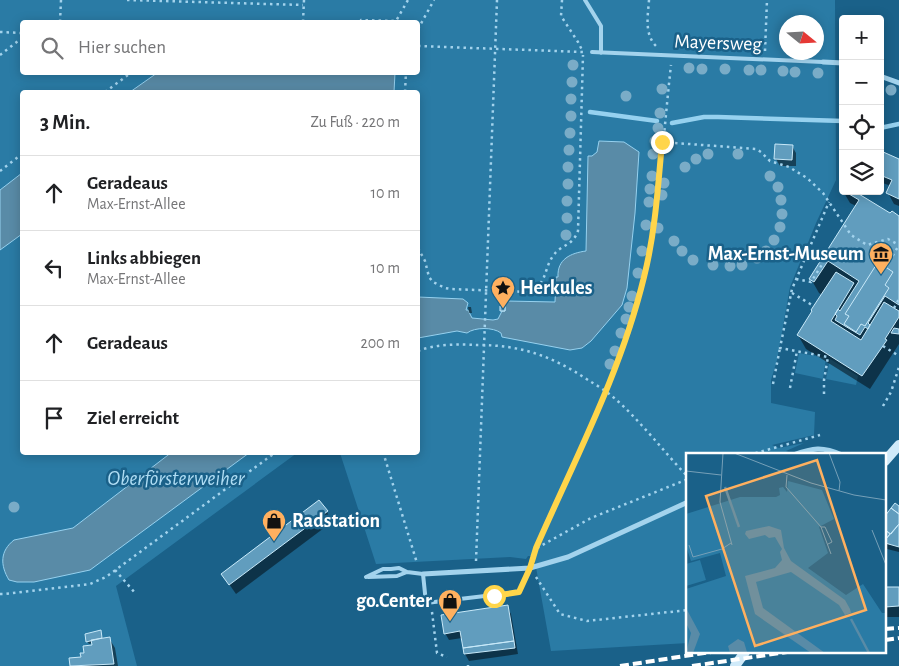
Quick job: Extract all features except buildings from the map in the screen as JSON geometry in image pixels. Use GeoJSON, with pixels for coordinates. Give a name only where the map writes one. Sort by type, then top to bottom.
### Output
{"type":"FeatureCollection","features":[{"type":"Feature","properties":{"kind":"main road"},"geometry":{"type":"LineString","coordinates":[[886,460],[899,445]]}},
{"type":"Feature","properties":{"kind":"main road"},"geometry":{"type":"LineString","coordinates":[[736,666],[744,654]]}},
{"type":"Feature","properties":{"kind":"street","name":"Mayersweg"},"geometry":{"type":"LineString","coordinates":[[823,62],[839,63]]}},
{"type":"Feature","properties":{"kind":"street"},"geometry":{"type":"LineString","coordinates":[[884,77],[899,83]]}},
{"type":"Feature","properties":{"kind":"street"},"geometry":{"type":"LineString","coordinates":[[798,453],[820,448],[836,453]]}},
{"type":"Feature","properties":{"kind":"street"},"geometry":{"type":"LineString","coordinates":[[423,574],[530,568],[568,557],[686,503]]}},
{"type":"Feature","properties":{"kind":"lane"},"geometry":{"type":"LineString","coordinates":[[585,0],[601,26],[601,53]]}},
{"type":"Feature","properties":{"kind":"lane","name":"Mayersweg"},"geometry":{"type":"LineString","coordinates":[[592,52],[823,62]]}},
{"type":"Feature","properties":{"kind":"lane"},"geometry":{"type":"LineString","coordinates":[[407,572],[397,576],[366,577],[383,569],[399,568],[407,572],[423,574],[426,603],[431,603],[519,592],[530,568]]}},
{"type":"Feature","properties":{"kind":"path"},"geometry":{"type":"LineString","coordinates":[[60,20],[61,0]]}},
{"type":"Feature","properties":{"kind":"path"},"geometry":{"type":"LineString","coordinates":[[127,0],[303,5]]}},
{"type":"Feature","properties":{"kind":"path"},"geometry":{"type":"LineString","coordinates":[[303,20],[304,0]]}},
{"type":"Feature","properties":{"kind":"path"},"geometry":{"type":"LineString","coordinates":[[397,20],[408,0]]}},
{"type":"Feature","properties":{"kind":"path"},"geometry":{"type":"LineString","coordinates":[[420,25],[434,0]]}},
{"type":"Feature","properties":{"kind":"path"},"geometry":{"type":"LineString","coordinates":[[476,572],[497,0]]}},
{"type":"Feature","properties":{"kind":"path"},"geometry":{"type":"LineString","coordinates":[[420,252],[425,261],[429,277],[438,285],[451,290],[532,291],[543,281],[554,255],[571,243],[576,235],[583,52],[561,16],[562,0]]}},
{"type":"Feature","properties":{"kind":"path"},"geometry":{"type":"LineString","coordinates":[[649,0],[649,37],[657,46],[672,56],[653,229],[645,275],[630,330],[607,392],[536,548],[530,568],[560,614],[587,621],[686,610]]}},
{"type":"Feature","properties":{"kind":"path"},"geometry":{"type":"LineString","coordinates":[[765,60],[767,0]]}},
{"type":"Feature","properties":{"kind":"path"},"geometry":{"type":"LineString","coordinates":[[0,32],[20,33]]}},
{"type":"Feature","properties":{"kind":"path"},"geometry":{"type":"LineString","coordinates":[[0,55],[20,40]]}},
{"type":"Feature","properties":{"kind":"path"},"geometry":{"type":"LineString","coordinates":[[420,46],[592,52]]}},
{"type":"Feature","properties":{"kind":"path"},"geometry":{"type":"LineString","coordinates":[[108,90],[128,75]]}},
{"type":"Feature","properties":{"kind":"path"},"geometry":{"type":"LineString","coordinates":[[405,90],[406,75]]}},
{"type":"Feature","properties":{"kind":"path"},"geometry":{"type":"LineString","coordinates":[[662,142],[756,149],[770,161],[788,167],[807,178],[823,193],[854,237],[867,245],[888,239],[899,245],[886,267]]}},
{"type":"Feature","properties":{"kind":"path"},"geometry":{"type":"LineString","coordinates":[[0,171],[20,156]]}},
{"type":"Feature","properties":{"kind":"path"},"geometry":{"type":"LineString","coordinates":[[773,384],[796,278],[829,202]]}},
{"type":"Feature","properties":{"kind":"path"},"geometry":{"type":"LineString","coordinates":[[796,278],[811,282],[823,263]]}},
{"type":"Feature","properties":{"kind":"path"},"geometry":{"type":"LineString","coordinates":[[792,292],[812,305]]}},
{"type":"Feature","properties":{"kind":"path"},"geometry":{"type":"LineString","coordinates":[[894,308],[899,299]]}},
{"type":"Feature","properties":{"kind":"path"},"geometry":{"type":"LineString","coordinates":[[420,351],[445,346],[484,345],[515,348],[547,357],[571,369],[607,392],[686,476]]}},
{"type":"Feature","properties":{"kind":"path"},"geometry":{"type":"LineString","coordinates":[[883,346],[899,356]]}},
{"type":"Feature","properties":{"kind":"path"},"geometry":{"type":"LineString","coordinates":[[780,348],[828,357],[824,380],[824,394]]}},
{"type":"Feature","properties":{"kind":"path"},"geometry":{"type":"LineString","coordinates":[[790,388],[797,351]]}},
{"type":"Feature","properties":{"kind":"path"},"geometry":{"type":"LineString","coordinates":[[883,406],[891,392],[899,367]]}},
{"type":"Feature","properties":{"kind":"path"},"geometry":{"type":"LineString","coordinates":[[756,453],[820,435]]}},
{"type":"Feature","properties":{"kind":"path"},"geometry":{"type":"LineString","coordinates":[[0,594],[90,584],[106,577],[272,455]]}},
{"type":"Feature","properties":{"kind":"path"},"geometry":{"type":"LineString","coordinates":[[384,455],[416,562]]}},
{"type":"Feature","properties":{"kind":"path"},"geometry":{"type":"LineString","coordinates":[[536,548],[591,518],[686,479]]}},
{"type":"Feature","properties":{"kind":"path"},"geometry":{"type":"LineString","coordinates":[[115,570],[136,594]]}},
{"type":"Feature","properties":{"kind":"path"},"geometry":{"type":"LineString","coordinates":[[431,603],[437,653],[446,657]]}},
{"type":"Feature","properties":{"kind":"shaded area"},"geometry":{"type":"Polygon","coordinates":[[[0,0],[835,0],[836,180],[790,287],[777,360],[771,380],[771,403],[815,412],[814,435],[772,445],[779,448],[804,443],[786,451],[790,453],[686,453],[686,643],[551,651],[534,556],[528,556],[526,559],[510,557],[376,564],[341,455],[420,455],[420,90],[20,90],[20,455],[294,455],[116,586],[137,666],[0,666],[0,0]]]}},
{"type":"Feature","properties":{"kind":"shaded area"},"geometry":{"type":"Polygon","coordinates":[[[799,353],[826,358],[823,379],[795,373],[799,353]]]}},
{"type":"Feature","properties":{"kind":"shaded area"},"geometry":{"type":"Polygon","coordinates":[[[830,359],[858,376],[856,385],[826,379],[830,359]]]}},
{"type":"Feature","properties":{"kind":"water"},"geometry":{"type":"Polygon","coordinates":[[[154,75],[395,75],[394,90],[133,90],[154,75]]]}},
{"type":"Feature","properties":{"kind":"water"},"geometry":{"type":"Polygon","coordinates":[[[599,141],[624,142],[639,152],[627,288],[622,305],[591,341],[582,348],[570,350],[502,337],[498,331],[484,328],[467,333],[457,331],[420,338],[420,297],[463,299],[468,303],[466,310],[468,310],[472,318],[493,320],[498,319],[502,311],[505,311],[505,307],[502,306],[506,301],[555,302],[556,277],[558,277],[562,261],[570,255],[586,251],[588,156],[592,156],[597,152],[599,141]]]}},
{"type":"Feature","properties":{"kind":"water"},"geometry":{"type":"Polygon","coordinates":[[[20,175],[20,235],[0,250],[0,190],[20,175]]]}},
{"type":"Feature","properties":{"kind":"water","name":"Oberförsterweiher"},"geometry":{"type":"Polygon","coordinates":[[[168,455],[246,455],[90,570],[34,582],[9,580],[4,569],[3,558],[9,544],[14,540],[73,528],[168,455]]]}},
{"type":"Feature","properties":{"kind":"waterway"},"geometry":{"type":"LineString","coordinates":[[590,112],[657,121]]}},
{"type":"Feature","properties":{"kind":"waterway"},"geometry":{"type":"LineString","coordinates":[[672,123],[704,117],[839,121]]}},
{"type":"Feature","properties":{"kind":"waterway"},"geometry":{"type":"LineString","coordinates":[[884,127],[899,124]]}},
{"type":"Feature","properties":{"kind":"railway"},"geometry":{"type":"LineString","coordinates":[[886,629],[899,628]]}},
{"type":"Feature","properties":{"kind":"railway"},"geometry":{"type":"LineString","coordinates":[[886,640],[899,638]]}},
{"type":"Feature","properties":{"kind":"railway"},"geometry":{"type":"LineString","coordinates":[[620,666],[698,654]]}},
{"type":"Feature","properties":{"kind":"railway"},"geometry":{"type":"LineString","coordinates":[[692,666],[773,654]]}},
{"type":"Feature","properties":{"kind":"place","name":"Max-Ernst-Museum"},"geometry":{"type":"Point","coordinates":[881,275]}},
{"type":"Feature","properties":{"kind":"place","name":"Herkules"},"geometry":{"type":"Point","coordinates":[503,309]}},
{"type":"Feature","properties":{"kind":"place","name":"Radstation"},"geometry":{"type":"Point","coordinates":[274,542]}},
{"type":"Feature","properties":{"kind":"place","name":"go.Center"},"geometry":{"type":"Point","coordinates":[450,622]}},
{"type":"Feature","properties":{"kind":"route"},"geometry":{"type":"LineString","coordinates":[[494,596],[519,592],[530,568],[536,548],[607,392],[618,363],[630,330],[645,275],[662,142]]}}]}
